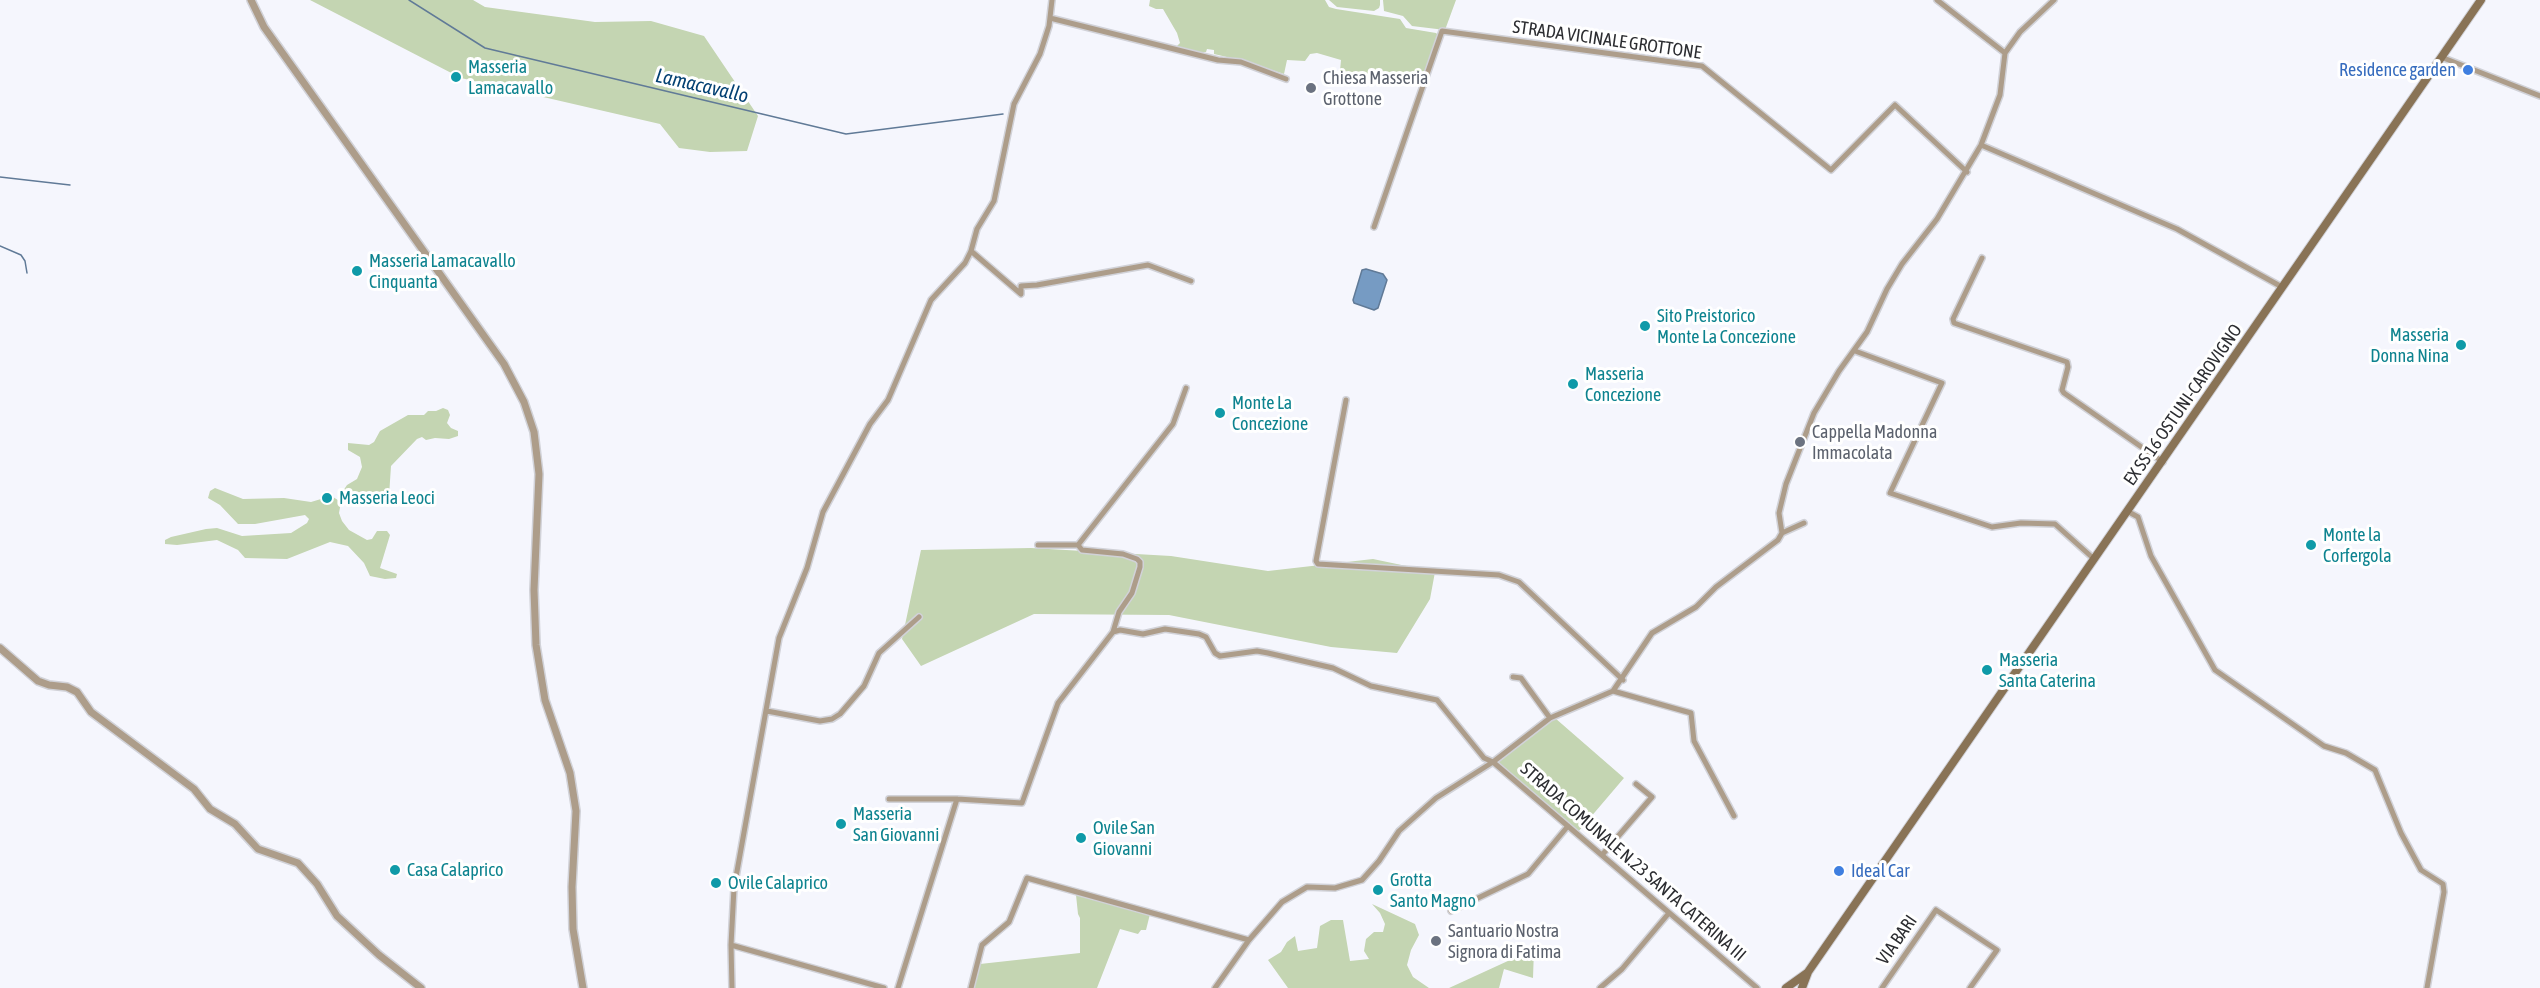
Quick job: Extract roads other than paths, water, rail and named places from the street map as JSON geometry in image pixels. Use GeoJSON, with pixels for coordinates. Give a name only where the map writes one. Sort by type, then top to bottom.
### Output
{"type":"FeatureCollection","features":[{"type":"Feature","properties":{"kind":"main road","name":"EX SS 16 OSTUNI-CAROVIGNO"},"geometry":{"type":"LineString","coordinates":[[1808,972],[2481,0]]}},
{"type":"Feature","properties":{"kind":"main road"},"geometry":{"type":"LineString","coordinates":[[1786,988],[1808,972]]}},
{"type":"Feature","properties":{"kind":"main road"},"geometry":{"type":"LineString","coordinates":[[1802,988],[1808,972]]}},
{"type":"Feature","properties":{"kind":"street"},"geometry":{"type":"LineString","coordinates":[[251,0],[264,27],[504,364],[524,402],[534,432],[540,474],[534,591],[536,645],[545,700],[570,773],[576,811],[572,887],[573,929],[583,988]]}},
{"type":"Feature","properties":{"kind":"street"},"geometry":{"type":"LineString","coordinates":[[732,988],[730,945],[734,888],[779,638],[807,568],[823,512],[870,424],[888,400],[931,300],[964,263],[971,251],[977,229],[994,201],[1014,104],[1040,54],[1050,18],[1052,0]]}},
{"type":"Feature","properties":{"kind":"street"},"geometry":{"type":"LineString","coordinates":[[1938,0],[2005,53]]}},
{"type":"Feature","properties":{"kind":"street"},"geometry":{"type":"LineString","coordinates":[[1782,533],[1779,513],[1796,457],[1814,413],[1839,371],[1855,351],[1902,264],[1937,219],[1967,172],[1981,145],[2000,95],[2005,53],[2020,32],[2054,0]]}},
{"type":"Feature","properties":{"kind":"street"},"geometry":{"type":"LineString","coordinates":[[1050,18],[1218,60],[1241,62],[1286,79]]}},
{"type":"Feature","properties":{"kind":"street","name":"STRADA VICINALE GROTTONE"},"geometry":{"type":"LineString","coordinates":[[1374,227],[1442,31],[1702,66],[1831,170],[1895,105],[1967,172]]}},
{"type":"Feature","properties":{"kind":"street"},"geometry":{"type":"LineString","coordinates":[[2441,57],[2540,96]]}},
{"type":"Feature","properties":{"kind":"street"},"geometry":{"type":"LineString","coordinates":[[1981,145],[2178,229],[2282,287]]}},
{"type":"Feature","properties":{"kind":"street"},"geometry":{"type":"LineString","coordinates":[[971,251],[1021,294],[1021,286],[1148,265],[1191,281]]}},
{"type":"Feature","properties":{"kind":"street"},"geometry":{"type":"LineString","coordinates":[[1982,258],[1953,320],[1954,323],[2067,362],[2068,367],[2062,390],[2064,393],[2163,462]]}},
{"type":"Feature","properties":{"kind":"street"},"geometry":{"type":"LineString","coordinates":[[1855,351],[1942,383],[1890,493],[1994,527],[2021,523],[2055,524],[2094,559]]}},
{"type":"Feature","properties":{"kind":"street"},"geometry":{"type":"LineString","coordinates":[[1078,545],[1173,424],[1186,388]]}},
{"type":"Feature","properties":{"kind":"street"},"geometry":{"type":"LineString","coordinates":[[1346,400],[1316,561],[1318,564],[1499,575],[1519,582],[1623,680]]}},
{"type":"Feature","properties":{"kind":"street"},"geometry":{"type":"LineString","coordinates":[[2127,511],[2138,517],[2151,556],[2215,670],[2324,746],[2346,753],[2375,770],[2401,833],[2421,870],[2443,884],[2444,892],[2427,988]]}},
{"type":"Feature","properties":{"kind":"street"},"geometry":{"type":"LineString","coordinates":[[1215,988],[1249,940],[1282,902],[1307,887],[1335,888],[1362,880],[1379,861],[1399,831],[1436,798],[1493,762],[1551,718],[1613,691],[1623,680],[1652,633],[1696,607],[1716,587],[1778,540],[1782,533],[1804,522]]}},
{"type":"Feature","properties":{"kind":"street"},"geometry":{"type":"LineString","coordinates":[[1038,545],[1078,545]]}},
{"type":"Feature","properties":{"kind":"street"},"geometry":{"type":"LineString","coordinates":[[889,799],[957,799],[1022,803],[1058,703],[1113,632],[1114,624],[1132,593],[1140,562],[1123,554],[1082,550],[1078,545]]}},
{"type":"Feature","properties":{"kind":"street"},"geometry":{"type":"LineString","coordinates":[[767,711],[820,721],[832,719],[840,714],[864,686],[879,653],[919,617]]}},
{"type":"Feature","properties":{"kind":"street","name":"STRADA COMUNALE N.23 SANTA CATERINA III"},"geometry":{"type":"LineString","coordinates":[[1113,632],[1120,630],[1143,634],[1166,629],[1199,634],[1206,637],[1215,653],[1220,656],[1257,651],[1268,653],[1333,668],[1371,686],[1433,698],[1440,702],[1477,752],[1493,762],[1758,987]]}},
{"type":"Feature","properties":{"kind":"street"},"geometry":{"type":"LineString","coordinates":[[0,648],[38,681],[67,687],[77,692],[91,712],[194,789],[210,808],[235,824],[258,849],[298,863],[317,884],[337,916],[379,956],[421,988]]}},
{"type":"Feature","properties":{"kind":"street"},"geometry":{"type":"LineString","coordinates":[[1513,677],[1521,678],[1551,718]]}},
{"type":"Feature","properties":{"kind":"street"},"geometry":{"type":"LineString","coordinates":[[1613,691],[1691,713],[1694,741],[1734,816]]}},
{"type":"Feature","properties":{"kind":"street"},"geometry":{"type":"LineString","coordinates":[[1602,855],[1652,797],[1636,784]]}},
{"type":"Feature","properties":{"kind":"street"},"geometry":{"type":"LineString","coordinates":[[898,988],[957,799]]}},
{"type":"Feature","properties":{"kind":"street"},"geometry":{"type":"LineString","coordinates":[[1451,911],[1528,874],[1568,826]]}},
{"type":"Feature","properties":{"kind":"street"},"geometry":{"type":"LineString","coordinates":[[971,988],[982,945],[1009,922],[1027,878],[1249,940]]}},
{"type":"Feature","properties":{"kind":"street","name":"VIA BARI"},"geometry":{"type":"LineString","coordinates":[[1882,988],[1936,910],[1997,950],[1970,988]]}},
{"type":"Feature","properties":{"kind":"street"},"geometry":{"type":"LineString","coordinates":[[1600,988],[1622,969],[1669,913]]}},
{"type":"Feature","properties":{"kind":"street"},"geometry":{"type":"LineString","coordinates":[[730,945],[884,988]]}},
{"type":"Feature","properties":{"kind":"water"},"geometry":{"type":"Polygon","coordinates":[[[1362,270],[1383,274],[1387,280],[1378,308],[1374,310],[1354,303],[1353,300],[1362,270]]]}},
{"type":"Feature","properties":{"kind":"waterway","name":"Lamacavallo"},"geometry":{"type":"LineString","coordinates":[[409,0],[485,48],[846,134],[1003,114]]}},
{"type":"Feature","properties":{"kind":"waterway"},"geometry":{"type":"LineString","coordinates":[[0,177],[70,185]]}},
{"type":"Feature","properties":{"kind":"waterway"},"geometry":{"type":"LineString","coordinates":[[0,246],[21,255],[25,261],[27,273]]}},
{"type":"Feature","properties":{"kind":"place","name":"Residence garden"},"geometry":{"type":"Point","coordinates":[2468,70]}},
{"type":"Feature","properties":{"kind":"place","name":"Masseria Lamacavallo"},"geometry":{"type":"Point","coordinates":[456,77]}},
{"type":"Feature","properties":{"kind":"place","name":"Chiesa Masseria Grottone"},"geometry":{"type":"Point","coordinates":[1311,88]}},
{"type":"Feature","properties":{"kind":"place","name":"Masseria Lamacavallo Cinquanta"},"geometry":{"type":"Point","coordinates":[357,271]}},
{"type":"Feature","properties":{"kind":"place","name":"Sito Preistorico Monte La Concezione"},"geometry":{"type":"Point","coordinates":[1645,326]}},
{"type":"Feature","properties":{"kind":"place","name":"Masseria Donna Nina"},"geometry":{"type":"Point","coordinates":[2461,345]}},
{"type":"Feature","properties":{"kind":"place","name":"Masseria Concezione"},"geometry":{"type":"Point","coordinates":[1573,384]}},
{"type":"Feature","properties":{"kind":"place","name":"Monte La Concezione"},"geometry":{"type":"Point","coordinates":[1220,413]}},
{"type":"Feature","properties":{"kind":"place","name":"Cappella Madonna Immacolata"},"geometry":{"type":"Point","coordinates":[1800,442]}},
{"type":"Feature","properties":{"kind":"place","name":"Masseria Leoci"},"geometry":{"type":"Point","coordinates":[327,498]}},
{"type":"Feature","properties":{"kind":"place","name":"Monte la Corfergola"},"geometry":{"type":"Point","coordinates":[2311,545]}},
{"type":"Feature","properties":{"kind":"place","name":"Masseria Santa Caterina"},"geometry":{"type":"Point","coordinates":[1987,670]}},
{"type":"Feature","properties":{"kind":"place","name":"Masseria San Giovanni"},"geometry":{"type":"Point","coordinates":[841,824]}},
{"type":"Feature","properties":{"kind":"place","name":"Ovile San Giovanni"},"geometry":{"type":"Point","coordinates":[1081,838]}},
{"type":"Feature","properties":{"kind":"place","name":"Casa Calaprico"},"geometry":{"type":"Point","coordinates":[395,870]}},
{"type":"Feature","properties":{"kind":"place","name":"Ideal Car"},"geometry":{"type":"Point","coordinates":[1839,871]}},
{"type":"Feature","properties":{"kind":"place","name":"Ovile Calaprico"},"geometry":{"type":"Point","coordinates":[716,883]}},
{"type":"Feature","properties":{"kind":"place","name":"Grotta Santo Magno"},"geometry":{"type":"Point","coordinates":[1378,890]}},
{"type":"Feature","properties":{"kind":"place","name":"Santuario Nostra Signora di Fatima"},"geometry":{"type":"Point","coordinates":[1436,941]}}]}
